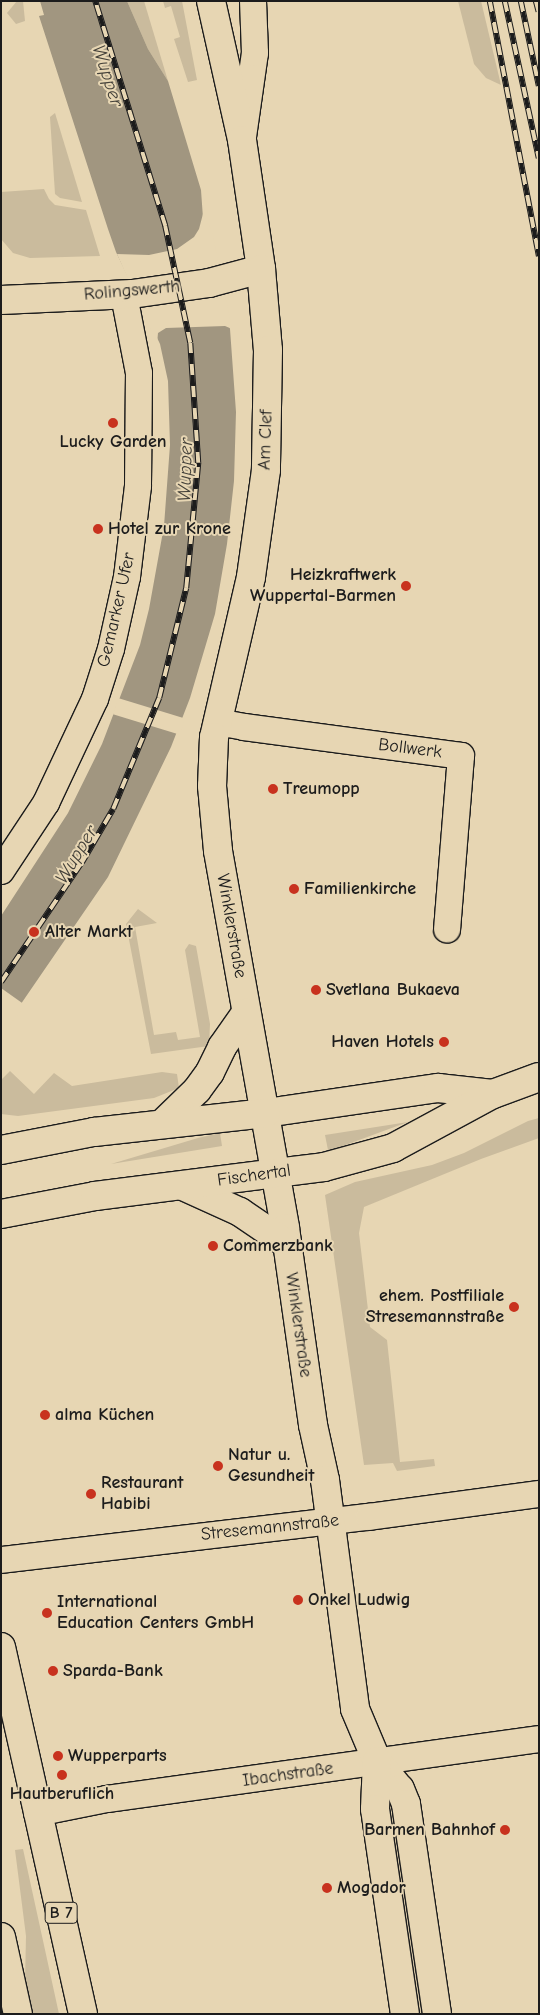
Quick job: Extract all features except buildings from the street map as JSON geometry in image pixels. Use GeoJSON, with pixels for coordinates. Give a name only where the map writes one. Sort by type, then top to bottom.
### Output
{"type":"FeatureCollection","features":[{"type":"Feature","properties":{"kind":"main road","name":"Am Clef"},"geometry":{"type":"LineString","coordinates":[[210,1],[242,140],[261,269],[268,350],[266,470],[251,577],[216,729]]}},
{"type":"Feature","properties":{"kind":"main road","name":"Rolingswerth"},"geometry":{"type":"LineString","coordinates":[[1,300],[128,295],[208,283],[261,269]]}},
{"type":"Feature","properties":{"kind":"main road","name":"Winklerstraße"},"geometry":{"type":"LineString","coordinates":[[216,729],[212,786],[218,850],[276,1173],[313,1424],[330,1520],[343,1631],[355,1709],[377,1761]]}},
{"type":"Feature","properties":{"kind":"main road"},"geometry":{"type":"LineString","coordinates":[[164,1123],[198,1090],[210,1072],[222,1047],[246,1013]]}},
{"type":"Feature","properties":{"kind":"main road","name":"Fischertal"},"geometry":{"type":"LineString","coordinates":[[1,1214],[95,1196],[324,1167],[393,1148],[493,1094],[539,1077]]}},
{"type":"Feature","properties":{"kind":"main road","name":"Fischertal"},"geometry":{"type":"LineString","coordinates":[[1,1150],[34,1142],[164,1123],[266,1113],[438,1088],[493,1094]]}},
{"type":"Feature","properties":{"kind":"main road"},"geometry":{"type":"LineString","coordinates":[[1,1130],[34,1142]]}},
{"type":"Feature","properties":{"kind":"main road"},"geometry":{"type":"LineString","coordinates":[[182,1186],[240,1212],[287,1244]]}},
{"type":"Feature","properties":{"kind":"main road","name":"B 7"},"geometry":{"type":"LineString","coordinates":[[1,1647],[83,2014]]}},
{"type":"Feature","properties":{"kind":"main road"},"geometry":{"type":"LineString","coordinates":[[377,1761],[375,1809],[405,2014]]}},
{"type":"Feature","properties":{"kind":"main road"},"geometry":{"type":"LineString","coordinates":[[377,1761],[400,1789],[406,1804],[437,2014]]}},
{"type":"Feature","properties":{"kind":"main road"},"geometry":{"type":"LineString","coordinates":[[1,1937],[18,2014]]}},
{"type":"Feature","properties":{"kind":"street","name":"Am Clef"},"geometry":{"type":"LineString","coordinates":[[242,140],[255,53],[253,1]]}},
{"type":"Feature","properties":{"kind":"street","name":"Gemarker Ufer"},"geometry":{"type":"LineString","coordinates":[[1,871],[46,803],[62,772],[94,699],[111,649],[127,577],[138,486],[138,363],[128,295]]}},
{"type":"Feature","properties":{"kind":"street","name":"Bollwerk"},"geometry":{"type":"LineString","coordinates":[[216,729],[244,728],[461,756],[447,929]]}},
{"type":"Feature","properties":{"kind":"street","name":"Stresemannstraße"},"geometry":{"type":"LineString","coordinates":[[1,1560],[539,1494]]}},
{"type":"Feature","properties":{"kind":"street","name":"Ibachstraße"},"geometry":{"type":"LineString","coordinates":[[37,1813],[107,1800],[539,1739]]}},
{"type":"Feature","properties":{"kind":"shaded area"},"geometry":{"type":"Polygon","coordinates":[[[17,1],[23,1],[25,21],[16,24],[7,13],[17,1]]]}},
{"type":"Feature","properties":{"kind":"shaded area"},"geometry":{"type":"Polygon","coordinates":[[[127,1],[144,1],[168,81],[148,49],[127,1]]]}},
{"type":"Feature","properties":{"kind":"shaded area"},"geometry":{"type":"Polygon","coordinates":[[[163,1],[182,1],[197,80],[188,82],[174,39],[180,37],[171,6],[165,8],[163,1]]]}},
{"type":"Feature","properties":{"kind":"shaded area"},"geometry":{"type":"Polygon","coordinates":[[[458,1],[481,1],[501,85],[486,78],[474,64],[458,1]]]}},
{"type":"Feature","properties":{"kind":"shaded area"},"geometry":{"type":"Polygon","coordinates":[[[55,113],[82,202],[60,198],[55,194],[50,117],[55,113]]]}},
{"type":"Feature","properties":{"kind":"shaded area"},"geometry":{"type":"Polygon","coordinates":[[[44,189],[49,199],[55,205],[86,210],[100,256],[30,258],[13,253],[1,239],[1,192],[44,189]]]}},
{"type":"Feature","properties":{"kind":"shaded area"},"geometry":{"type":"Polygon","coordinates":[[[138,909],[157,923],[135,927],[154,1035],[176,1032],[178,1040],[200,1037],[185,950],[189,944],[196,946],[210,1024],[209,1046],[151,1054],[126,924],[138,909]]]}},
{"type":"Feature","properties":{"kind":"shaded area"},"geometry":{"type":"Polygon","coordinates":[[[10,1071],[34,1094],[54,1073],[72,1086],[162,1072],[177,1074],[179,1088],[154,1098],[18,1116],[1,1114],[1,1080],[10,1071]]]}},
{"type":"Feature","properties":{"kind":"shaded area"},"geometry":{"type":"Polygon","coordinates":[[[539,1118],[539,1138],[481,1159],[364,1207],[359,1233],[370,1327],[387,1340],[400,1462],[434,1459],[435,1466],[397,1471],[393,1463],[364,1465],[325,1195],[355,1182],[432,1165],[464,1153],[528,1121],[539,1118]]]}},
{"type":"Feature","properties":{"kind":"shaded area"},"geometry":{"type":"Polygon","coordinates":[[[408,1122],[340,1147],[328,1150],[325,1135],[408,1122]]]}},
{"type":"Feature","properties":{"kind":"shaded area"},"geometry":{"type":"Polygon","coordinates":[[[220,1133],[222,1146],[111,1164],[198,1138],[220,1133]]]}},
{"type":"Feature","properties":{"kind":"shaded area"},"geometry":{"type":"Polygon","coordinates":[[[398,1812],[430,2013],[421,2014],[389,1813],[398,1812]]]}},
{"type":"Feature","properties":{"kind":"shaded area"},"geometry":{"type":"Polygon","coordinates":[[[23,1849],[59,2014],[31,2014],[25,1982],[26,1936],[15,1850],[23,1849]]]}},
{"type":"Feature","properties":{"kind":"water","name":"Wupper"},"geometry":{"type":"Polygon","coordinates":[[[40,1],[127,1],[148,49],[168,81],[201,190],[203,218],[210,231],[230,329],[236,412],[234,481],[227,544],[215,614],[190,698],[171,747],[108,877],[1,1033],[1,916],[68,813],[102,744],[140,645],[149,609],[164,526],[170,445],[168,381],[160,344],[116,252],[39,16],[44,15],[40,1]]]}},
{"type":"Feature","properties":{"kind":"pier"},"geometry":{"type":"Polygon","coordinates":[[[204,198],[205,218],[212,231],[232,329],[225,326],[166,328],[158,333],[157,344],[117,254],[149,255],[177,249],[194,237],[199,229],[204,210],[202,199],[204,198]]]}},
{"type":"Feature","properties":{"kind":"pier"},"geometry":{"type":"Polygon","coordinates":[[[118,698],[185,718],[180,735],[113,714],[118,698]]]}},
{"type":"Feature","properties":{"kind":"pier"},"geometry":{"type":"Polygon","coordinates":[[[1,988],[25,1005],[1,1036],[1,988]]]}},
{"type":"Feature","properties":{"kind":"railway"},"geometry":{"type":"LineString","coordinates":[[1,982],[82,862],[113,809],[159,698],[186,588],[198,463],[190,343],[165,226],[95,1]]}},
{"type":"Feature","properties":{"kind":"railway"},"geometry":{"type":"LineString","coordinates":[[490,1],[539,256]]}},
{"type":"Feature","properties":{"kind":"railway"},"geometry":{"type":"LineString","coordinates":[[505,1],[539,158]]}},
{"type":"Feature","properties":{"kind":"railway"},"geometry":{"type":"LineString","coordinates":[[521,1],[539,86]]}},
{"type":"Feature","properties":{"kind":"railway"},"geometry":{"type":"LineString","coordinates":[[536,1],[539,12]]}},
{"type":"Feature","properties":{"kind":"place","name":"Lucky Garden"},"geometry":{"type":"Point","coordinates":[113,423]}},
{"type":"Feature","properties":{"kind":"place","name":"Hotel zur Krone"},"geometry":{"type":"Point","coordinates":[98,529]}},
{"type":"Feature","properties":{"kind":"place","name":"Heizkraftwerk Wuppertal-Barmen"},"geometry":{"type":"Point","coordinates":[406,586]}},
{"type":"Feature","properties":{"kind":"place","name":"Treumopp"},"geometry":{"type":"Point","coordinates":[273,789]}},
{"type":"Feature","properties":{"kind":"place","name":"Familienkirche"},"geometry":{"type":"Point","coordinates":[294,889]}},
{"type":"Feature","properties":{"kind":"place","name":"Alter Markt"},"geometry":{"type":"Point","coordinates":[34,932]}},
{"type":"Feature","properties":{"kind":"place","name":"Svetlana Bukaeva"},"geometry":{"type":"Point","coordinates":[316,990]}},
{"type":"Feature","properties":{"kind":"place","name":"Haven Hotels"},"geometry":{"type":"Point","coordinates":[444,1042]}},
{"type":"Feature","properties":{"kind":"place","name":"Commerzbank"},"geometry":{"type":"Point","coordinates":[213,1246]}},
{"type":"Feature","properties":{"kind":"place","name":"ehem. Postfiliale Stresemannstraße"},"geometry":{"type":"Point","coordinates":[514,1307]}},
{"type":"Feature","properties":{"kind":"place","name":"alma Küchen"},"geometry":{"type":"Point","coordinates":[45,1415]}},
{"type":"Feature","properties":{"kind":"place","name":"Natur u. Gesundheit"},"geometry":{"type":"Point","coordinates":[218,1466]}},
{"type":"Feature","properties":{"kind":"place","name":"Restaurant Habibi"},"geometry":{"type":"Point","coordinates":[91,1494]}},
{"type":"Feature","properties":{"kind":"place","name":"Onkel Ludwig"},"geometry":{"type":"Point","coordinates":[298,1600]}},
{"type":"Feature","properties":{"kind":"place","name":"International Education Centers GmbH"},"geometry":{"type":"Point","coordinates":[47,1613]}},
{"type":"Feature","properties":{"kind":"place","name":"Sparda-Bank"},"geometry":{"type":"Point","coordinates":[53,1671]}},
{"type":"Feature","properties":{"kind":"place","name":"Wupperparts"},"geometry":{"type":"Point","coordinates":[58,1756]}},
{"type":"Feature","properties":{"kind":"place","name":"Hautberuflich"},"geometry":{"type":"Point","coordinates":[62,1775]}},
{"type":"Feature","properties":{"kind":"place","name":"Barmen Bahnhof"},"geometry":{"type":"Point","coordinates":[505,1830]}},
{"type":"Feature","properties":{"kind":"place","name":"Mogador"},"geometry":{"type":"Point","coordinates":[327,1888]}}]}
